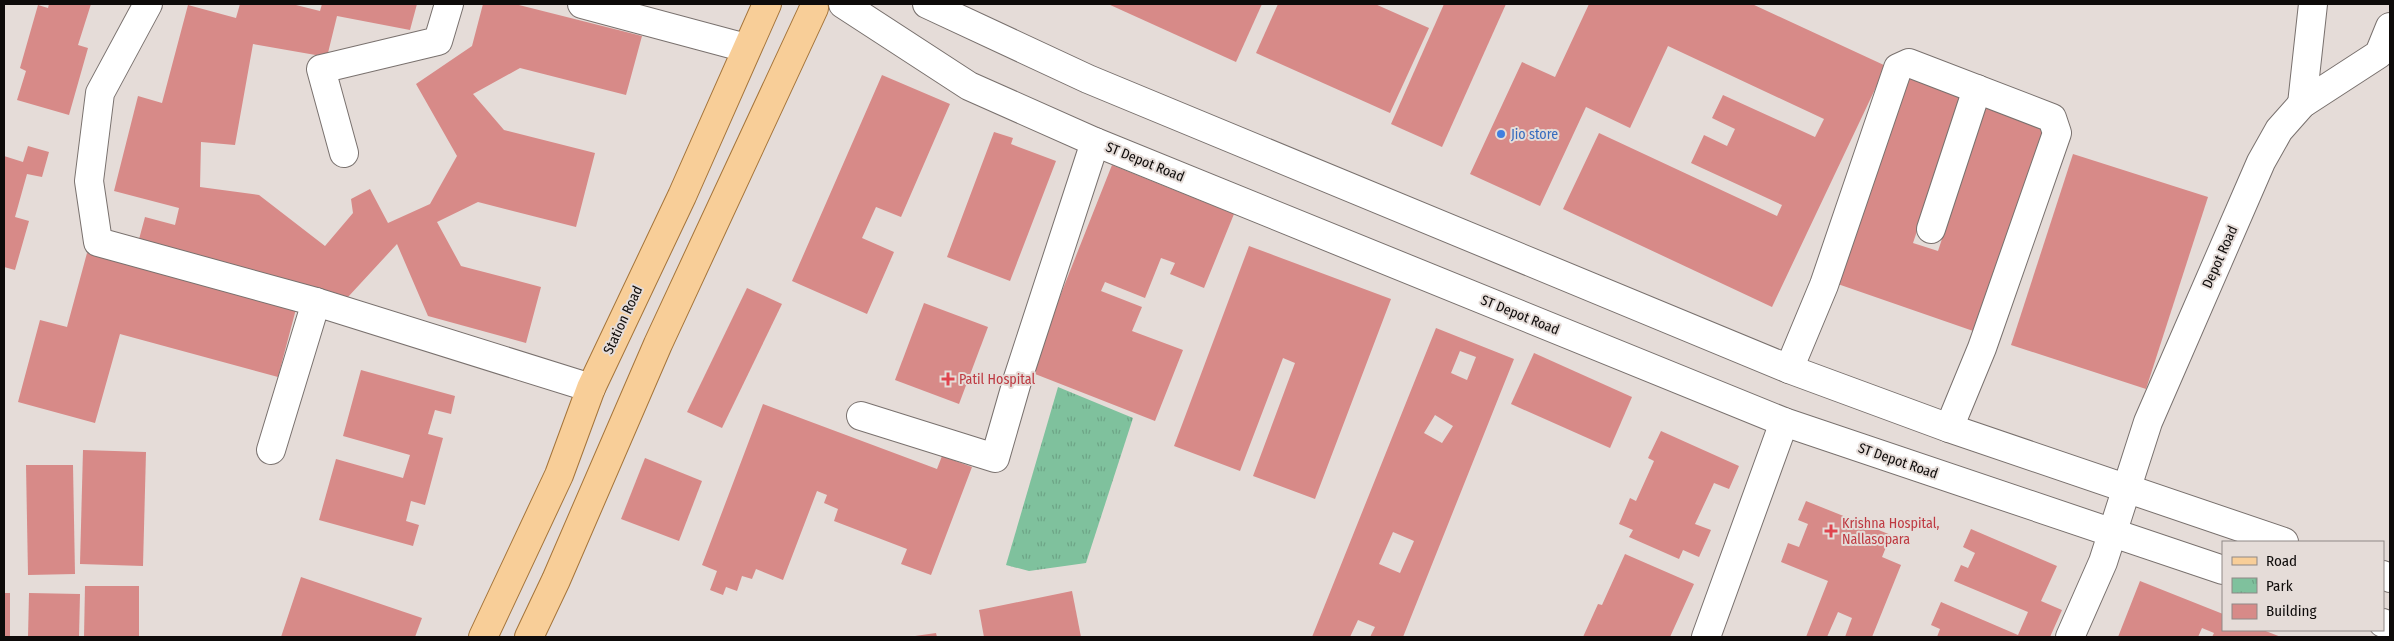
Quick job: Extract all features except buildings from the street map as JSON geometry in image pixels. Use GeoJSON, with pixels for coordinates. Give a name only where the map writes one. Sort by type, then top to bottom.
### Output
{"type":"FeatureCollection","features":[{"type":"Feature","properties":{"kind":"main road","name":"Station Road"},"geometry":{"type":"LineString","coordinates":[[488,627],[559,475],[591,388],[682,196],[767,4]]}},
{"type":"Feature","properties":{"kind":"main road"},"geometry":{"type":"LineString","coordinates":[[488,627],[530,635],[556,580],[658,344],[814,5]]}},
{"type":"Feature","properties":{"kind":"street"},"geometry":{"type":"LineString","coordinates":[[148,4],[100,93],[89,181],[98,242],[316,302],[591,388]]}},
{"type":"Feature","properties":{"kind":"street"},"geometry":{"type":"LineString","coordinates":[[344,153],[321,69],[438,41],[449,4]]}},
{"type":"Feature","properties":{"kind":"street"},"geometry":{"type":"LineString","coordinates":[[582,4],[746,48]]}},
{"type":"Feature","properties":{"kind":"street","name":"ST Depot Road"},"geometry":{"type":"LineString","coordinates":[[842,4],[969,86],[1095,142],[1784,422],[2222,570]]}},
{"type":"Feature","properties":{"kind":"street"},"geometry":{"type":"LineString","coordinates":[[927,4],[1088,79],[1789,370],[1948,428],[2281,541]]}},
{"type":"Feature","properties":{"kind":"street"},"geometry":{"type":"LineString","coordinates":[[2302,104],[2313,4]]}},
{"type":"Feature","properties":{"kind":"street","name":"Depot Road"},"geometry":{"type":"LineString","coordinates":[[2070,637],[2103,562],[2128,490],[2148,422],[2261,162],[2279,130],[2302,104],[2385,55],[2390,27]]}},
{"type":"Feature","properties":{"kind":"street"},"geometry":{"type":"LineString","coordinates":[[1789,370],[1824,285],[1898,68],[1910,63],[2052,118],[2057,133],[1982,348],[1948,428]]}},
{"type":"Feature","properties":{"kind":"street"},"geometry":{"type":"LineString","coordinates":[[1931,229],[1978,89]]}},
{"type":"Feature","properties":{"kind":"street"},"geometry":{"type":"LineString","coordinates":[[861,416],[995,458],[1018,378],[1095,142]]}},
{"type":"Feature","properties":{"kind":"street"},"geometry":{"type":"LineString","coordinates":[[271,450],[316,302]]}},
{"type":"Feature","properties":{"kind":"street"},"geometry":{"type":"LineString","coordinates":[[1706,637],[1784,422]]}},
{"type":"Feature","properties":{"kind":"green space"},"geometry":{"type":"Polygon","coordinates":[[[1058,387],[1133,418],[1086,563],[1029,571],[1006,565],[1058,387]]]}},
{"type":"Feature","properties":{"kind":"place","name":"Jio store"},"geometry":{"type":"Point","coordinates":[1501,134]}},
{"type":"Feature","properties":{"kind":"place","name":"Patil Hospital"},"geometry":{"type":"Point","coordinates":[948,379]}},
{"type":"Feature","properties":{"kind":"place","name":"Krishna Hospital, Nallasopara"},"geometry":{"type":"Point","coordinates":[1831,531]}}]}
